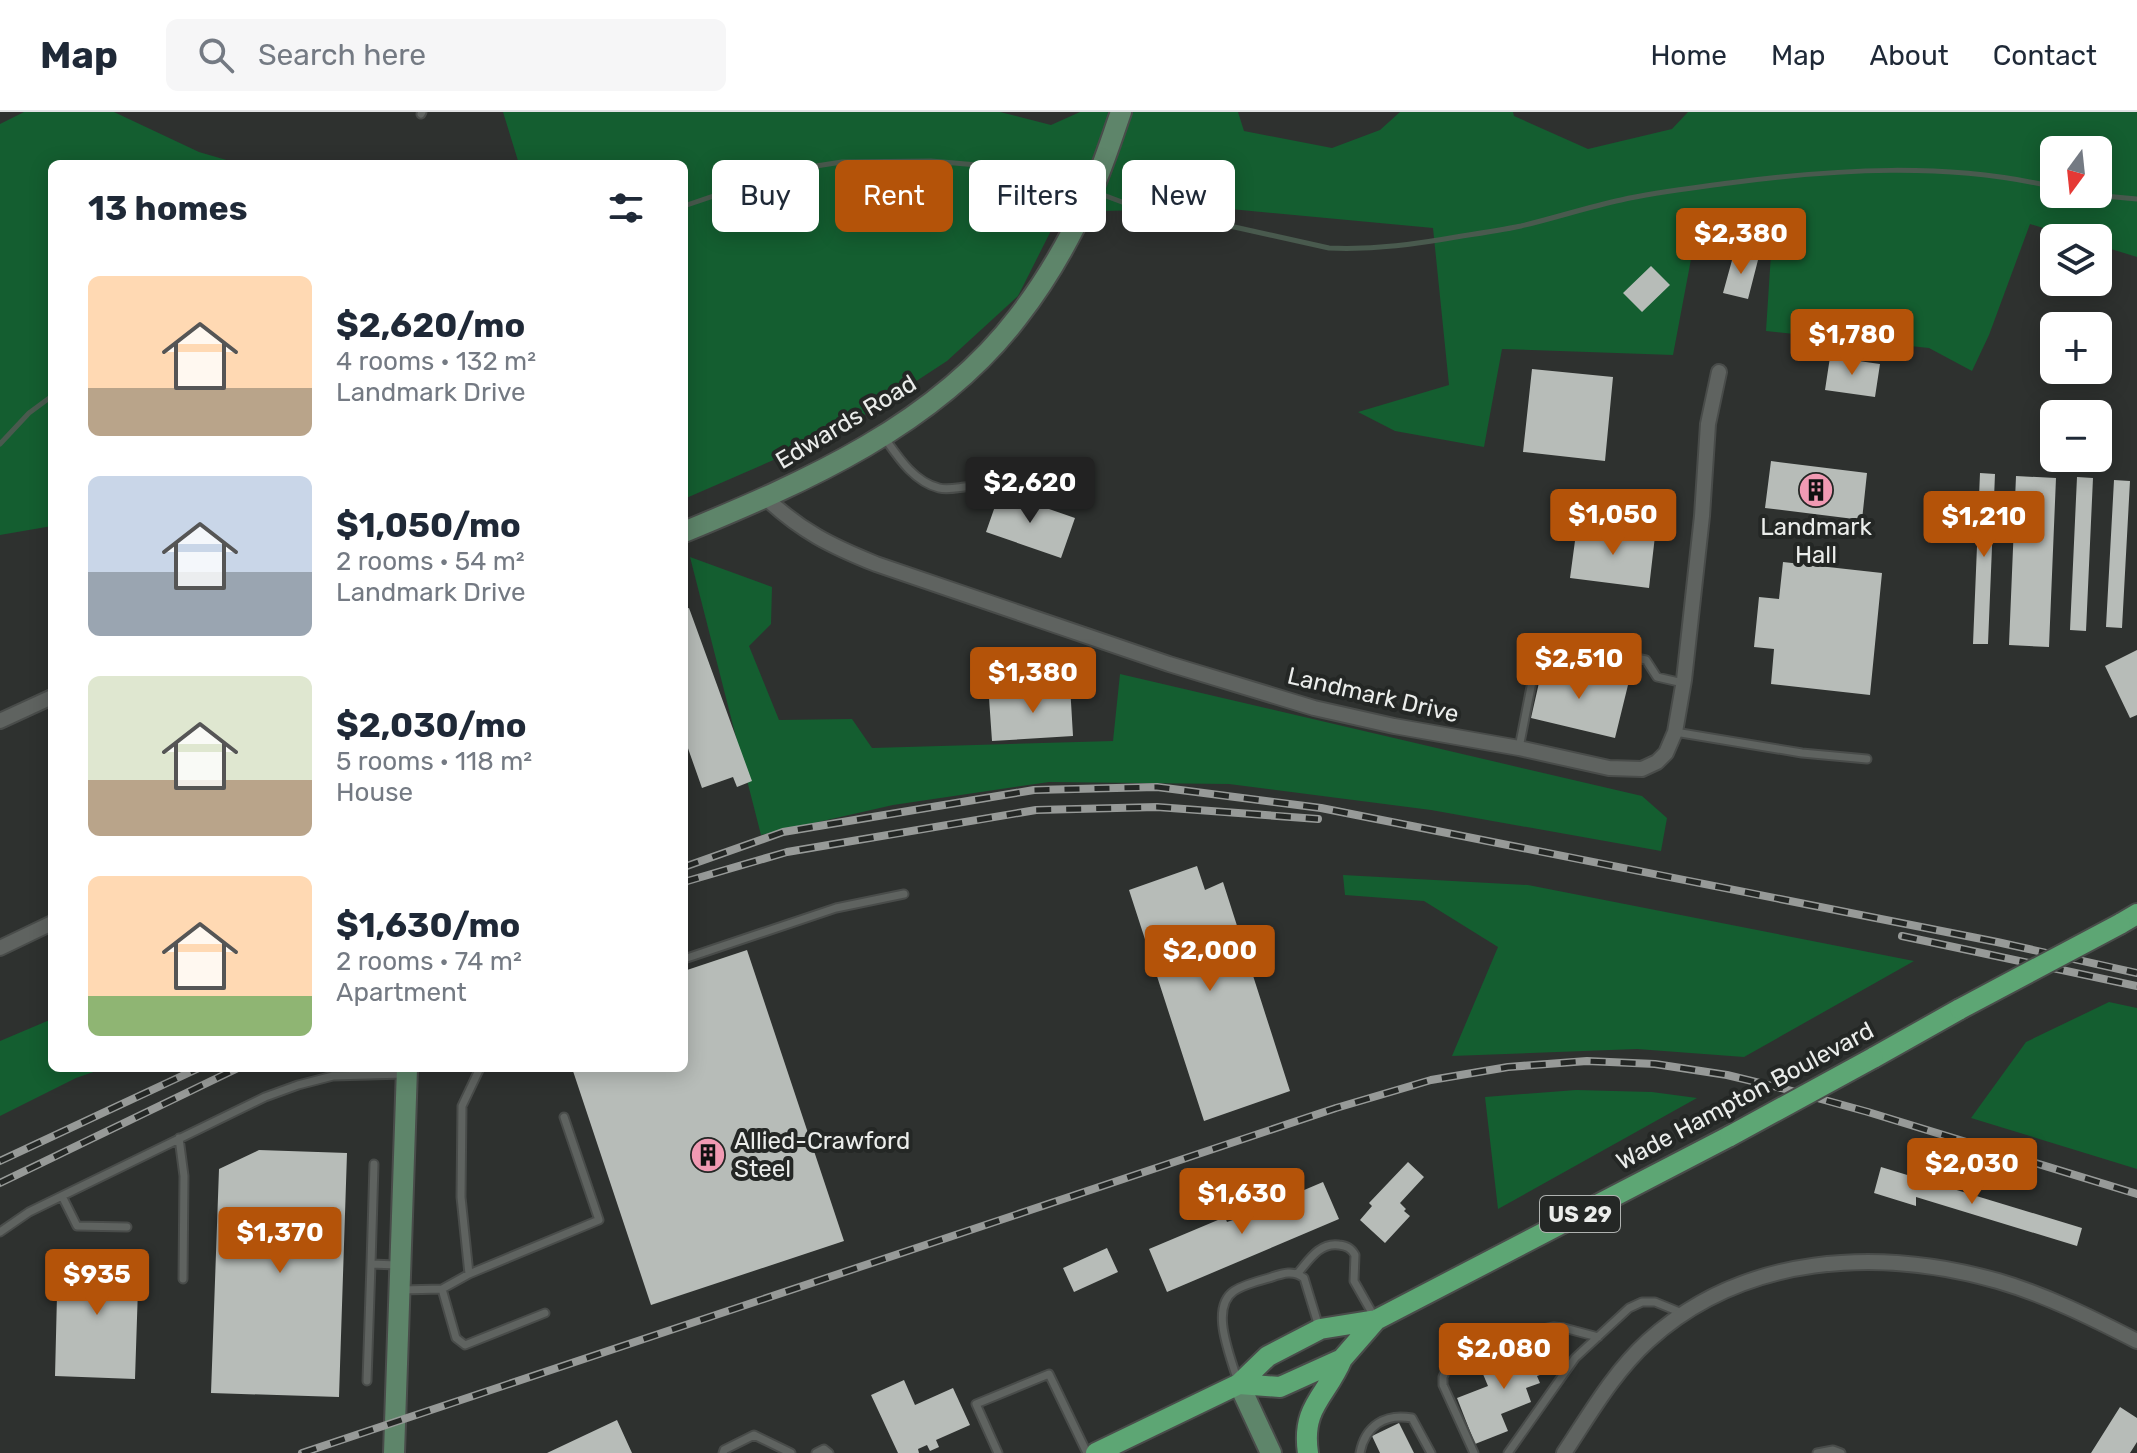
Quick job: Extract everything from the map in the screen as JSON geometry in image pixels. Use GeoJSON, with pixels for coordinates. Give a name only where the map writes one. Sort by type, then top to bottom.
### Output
{"type":"FeatureCollection","features":[{"type":"Feature","properties":{"kind":"main road","name":"Edwards Road"},"geometry":{"type":"LineString","coordinates":[[688,530],[766,498],[883,435],[941,395],[996,343],[1037,291],[1062,250],[1089,198],[1121,112]]}},
{"type":"Feature","properties":{"kind":"main road","name":"Wade Hampton Boulevard"},"geometry":{"type":"LineString","coordinates":[[1096,1453],[1123,1448],[1239,1384],[1268,1356],[1320,1329],[1376,1320],[1730,1136],[2128,919]]}},
{"type":"Feature","properties":{"kind":"main road"},"geometry":{"type":"LineString","coordinates":[[394,1453],[407,1072]]}},
{"type":"Feature","properties":{"kind":"main road","name":"Wade Hampton Boulevard"},"geometry":{"type":"LineString","coordinates":[[1239,1384],[1280,1387],[1342,1359],[1376,1320]]}},
{"type":"Feature","properties":{"kind":"main road"},"geometry":{"type":"LineString","coordinates":[[1308,1453],[1306,1437],[1311,1413],[1342,1359]]}},
{"type":"Feature","properties":{"kind":"main road"},"geometry":{"type":"LineString","coordinates":[[1239,1384],[1271,1453]]}},
{"type":"Feature","properties":{"kind":"street","name":"Landmark Drive"},"geometry":{"type":"LineString","coordinates":[[766,498],[834,548],[1169,664],[1314,708],[1609,768],[1635,770],[1657,762],[1666,753],[1675,732],[1702,516],[1708,424],[1719,372]]}},
{"type":"Feature","properties":{"kind":"street"},"geometry":{"type":"LineString","coordinates":[[0,721],[48,699]]}},
{"type":"Feature","properties":{"kind":"street"},"geometry":{"type":"LineString","coordinates":[[0,948],[48,925]]}},
{"type":"Feature","properties":{"kind":"street"},"geometry":{"type":"LineString","coordinates":[[1564,1453],[1603,1393],[1649,1341],[1710,1298],[1746,1281],[1784,1270],[1833,1262],[1888,1261],[1942,1267],[1999,1281],[2046,1298],[2137,1341]]}},
{"type":"Feature","properties":{"kind":"lane"},"geometry":{"type":"LineString","coordinates":[[883,435],[901,462],[925,483],[942,489],[1008,478],[1082,503]]}},
{"type":"Feature","properties":{"kind":"lane"},"geometry":{"type":"LineString","coordinates":[[1519,748],[1537,656],[1555,661],[1559,642],[1646,660],[1657,677],[1683,683]]}},
{"type":"Feature","properties":{"kind":"lane"},"geometry":{"type":"LineString","coordinates":[[1675,732],[1802,753],[1867,759]]}},
{"type":"Feature","properties":{"kind":"lane"},"geometry":{"type":"LineString","coordinates":[[688,958],[836,908],[904,894]]}},
{"type":"Feature","properties":{"kind":"lane"},"geometry":{"type":"LineString","coordinates":[[0,1232],[29,1212],[265,1097],[333,1076],[392,1072]]}},
{"type":"Feature","properties":{"kind":"lane"},"geometry":{"type":"LineString","coordinates":[[469,1274],[461,1197],[462,1106],[478,1072]]}},
{"type":"Feature","properties":{"kind":"lane"},"geometry":{"type":"LineString","coordinates":[[399,1291],[442,1289],[469,1274],[599,1220],[564,1117]]}},
{"type":"Feature","properties":{"kind":"lane"},"geometry":{"type":"LineString","coordinates":[[179,1138],[184,1176],[183,1279]]}},
{"type":"Feature","properties":{"kind":"lane"},"geometry":{"type":"LineString","coordinates":[[367,1381],[374,1164]]}},
{"type":"Feature","properties":{"kind":"lane"},"geometry":{"type":"LineString","coordinates":[[62,1196],[77,1226],[127,1227]]}},
{"type":"Feature","properties":{"kind":"lane"},"geometry":{"type":"LineString","coordinates":[[1298,1273],[1319,1249],[1333,1244],[1348,1247],[1355,1255],[1354,1281],[1376,1320]]}},
{"type":"Feature","properties":{"kind":"lane"},"geometry":{"type":"LineString","coordinates":[[371,1264],[399,1265]]}},
{"type":"Feature","properties":{"kind":"lane"},"geometry":{"type":"LineString","coordinates":[[1239,1384],[1222,1324],[1226,1300],[1234,1291],[1267,1278],[1289,1272],[1298,1273],[1304,1278],[1320,1329]]}},
{"type":"Feature","properties":{"kind":"lane"},"geometry":{"type":"LineString","coordinates":[[442,1289],[456,1338],[465,1345],[545,1313]]}},
{"type":"Feature","properties":{"kind":"lane"},"geometry":{"type":"LineString","coordinates":[[1508,1453],[1575,1358],[1629,1308],[1642,1302],[1655,1302],[1684,1314]]}},
{"type":"Feature","properties":{"kind":"lane"},"geometry":{"type":"LineString","coordinates":[[1474,1453],[1443,1385],[1446,1370],[1543,1329],[1554,1327],[1598,1337]]}},
{"type":"Feature","properties":{"kind":"lane"},"geometry":{"type":"LineString","coordinates":[[998,1453],[976,1404],[1049,1374],[1087,1453]]}},
{"type":"Feature","properties":{"kind":"lane"},"geometry":{"type":"LineString","coordinates":[[1360,1453],[1369,1428],[1396,1415],[1412,1418],[1431,1453]]}},
{"type":"Feature","properties":{"kind":"lane"},"geometry":{"type":"LineString","coordinates":[[723,1453],[754,1435],[791,1453]]}},
{"type":"Feature","properties":{"kind":"lane"},"geometry":{"type":"LineString","coordinates":[[763,1453],[769,1444]]}},
{"type":"Feature","properties":{"kind":"lane"},"geometry":{"type":"LineString","coordinates":[[816,1453],[824,1449],[829,1453]]}},
{"type":"Feature","properties":{"kind":"lane"},"geometry":{"type":"LineString","coordinates":[[1817,1453],[1833,1450],[1841,1453]]}},
{"type":"Feature","properties":{"kind":"green space"},"geometry":{"type":"Polygon","coordinates":[[[24,112],[114,112],[199,152],[226,160],[48,160],[48,527],[0,535],[0,124],[24,112]]]}},
{"type":"Feature","properties":{"kind":"green space"},"geometry":{"type":"Polygon","coordinates":[[[503,112],[1000,112],[1051,125],[1080,112],[1238,112],[1244,131],[1332,148],[1380,130],[1400,112],[1513,112],[1514,116],[1588,149],[1672,129],[1688,112],[2137,112],[2137,257],[2112,249],[2112,224],[2040,224],[2040,227],[2030,224],[1989,335],[1972,371],[1929,348],[1766,331],[1773,223],[1698,222],[1673,355],[1502,349],[1484,447],[1395,431],[1358,412],[1449,385],[1433,228],[1235,209],[1235,160],[1122,160],[1122,211],[1106,211],[1106,160],[969,160],[969,232],[1050,232],[1018,296],[947,361],[840,431],[688,497],[688,160],[518,160],[503,112]]]}},
{"type":"Feature","properties":{"kind":"green space"},"geometry":{"type":"Polygon","coordinates":[[[690,557],[772,587],[771,624],[749,646],[779,720],[852,719],[872,748],[1113,741],[1120,674],[1642,796],[1667,818],[1661,851],[1431,810],[1229,784],[1049,782],[893,805],[761,835],[690,557]]]}},
{"type":"Feature","properties":{"kind":"green space"},"geometry":{"type":"Polygon","coordinates":[[[1343,875],[1528,885],[1914,961],[1744,1057],[1637,1049],[1452,1056],[1498,947],[1424,901],[1345,895],[1343,875]]]}},
{"type":"Feature","properties":{"kind":"green space"},"geometry":{"type":"Polygon","coordinates":[[[2109,1002],[2137,1008],[2137,1169],[1971,1118],[2026,1042],[2109,1002]]]}},
{"type":"Feature","properties":{"kind":"green space"},"geometry":{"type":"Polygon","coordinates":[[[48,1021],[48,1072],[93,1072],[0,1116],[0,1041],[48,1021]]]}},
{"type":"Feature","properties":{"kind":"green space"},"geometry":{"type":"Polygon","coordinates":[[[1576,1090],[1652,1092],[1697,1098],[1498,1209],[1485,1097],[1576,1090]]]}},
{"type":"Feature","properties":{"kind":"building"},"geometry":{"type":"Polygon","coordinates":[[[1734,253],[1758,260],[1748,299],[1723,293],[1734,253]]]}},
{"type":"Feature","properties":{"kind":"building"},"geometry":{"type":"Polygon","coordinates":[[[1651,266],[1670,285],[1642,312],[1623,293],[1651,266]]]}},
{"type":"Feature","properties":{"kind":"building"},"geometry":{"type":"Polygon","coordinates":[[[1830,357],[1880,364],[1875,397],[1825,390],[1830,357]]]}},
{"type":"Feature","properties":{"kind":"building"},"geometry":{"type":"Polygon","coordinates":[[[1532,369],[1613,377],[1605,461],[1523,452],[1532,369]]]}},
{"type":"Feature","properties":{"kind":"building","name":"Landmark Hall"},"geometry":{"type":"Polygon","coordinates":[[[1771,461],[1867,473],[1862,520],[1765,508],[1771,461]]]}},
{"type":"Feature","properties":{"kind":"building"},"geometry":{"type":"Polygon","coordinates":[[[1980,473],[1995,474],[1988,644],[1973,644],[1980,473]]]}},
{"type":"Feature","properties":{"kind":"building"},"geometry":{"type":"Polygon","coordinates":[[[2016,476],[2056,478],[2049,647],[2009,645],[2016,476]]]}},
{"type":"Feature","properties":{"kind":"building"},"geometry":{"type":"Polygon","coordinates":[[[2077,477],[2093,478],[2086,631],[2070,630],[2077,477]]]}},
{"type":"Feature","properties":{"kind":"building"},"geometry":{"type":"Polygon","coordinates":[[[2114,480],[2130,481],[2122,628],[2106,627],[2114,480]]]}},
{"type":"Feature","properties":{"kind":"building"},"geometry":{"type":"Polygon","coordinates":[[[1000,492],[1075,518],[1061,558],[986,532],[1000,492]]]}},
{"type":"Feature","properties":{"kind":"building"},"geometry":{"type":"Polygon","coordinates":[[[1577,526],[1655,536],[1649,588],[1570,578],[1577,526]]]}},
{"type":"Feature","properties":{"kind":"building"},"geometry":{"type":"Polygon","coordinates":[[[1783,562],[1882,573],[1870,695],[1771,684],[1774,649],[1754,647],[1759,597],[1779,599],[1783,562]]]}},
{"type":"Feature","properties":{"kind":"building"},"geometry":{"type":"Polygon","coordinates":[[[688,608],[752,781],[737,787],[733,777],[702,788],[688,748],[688,608]]]}},
{"type":"Feature","properties":{"kind":"building"},"geometry":{"type":"Polygon","coordinates":[[[2137,650],[2137,715],[2130,718],[2105,666],[2137,650]]]}},
{"type":"Feature","properties":{"kind":"building"},"geometry":{"type":"Polygon","coordinates":[[[1543,665],[1628,685],[1615,738],[1531,718],[1543,665]]]}},
{"type":"Feature","properties":{"kind":"building"},"geometry":{"type":"Polygon","coordinates":[[[1070,685],[1073,736],[992,741],[989,698],[1030,696],[1030,688],[1070,685]]]}},
{"type":"Feature","properties":{"kind":"building"},"geometry":{"type":"Polygon","coordinates":[[[1197,866],[1205,890],[1223,882],[1290,1091],[1204,1121],[1129,890],[1197,866]]]}},
{"type":"Feature","properties":{"kind":"building","name":"Allied-Crawford Steel"},"geometry":{"type":"Polygon","coordinates":[[[747,950],[844,1241],[651,1305],[573,1072],[688,1072],[688,970],[747,950]]]}},
{"type":"Feature","properties":{"kind":"building"},"geometry":{"type":"Polygon","coordinates":[[[259,1150],[347,1153],[339,1397],[211,1393],[219,1169],[259,1150]]]}},
{"type":"Feature","properties":{"kind":"building"},"geometry":{"type":"Polygon","coordinates":[[[1408,1162],[1424,1177],[1400,1203],[1410,1216],[1385,1243],[1360,1220],[1372,1206],[1369,1203],[1408,1162]]]}},
{"type":"Feature","properties":{"kind":"building"},"geometry":{"type":"Polygon","coordinates":[[[1881,1167],[2082,1228],[2077,1246],[1916,1197],[1916,1206],[1874,1193],[1881,1167]]]}},
{"type":"Feature","properties":{"kind":"building"},"geometry":{"type":"Polygon","coordinates":[[[1323,1182],[1339,1219],[1167,1292],[1149,1249],[1225,1217],[1227,1222],[1233,1220],[1228,1208],[1257,1196],[1262,1208],[1323,1182]]]}},
{"type":"Feature","properties":{"kind":"building"},"geometry":{"type":"Polygon","coordinates":[[[1107,1248],[1118,1272],[1074,1292],[1063,1268],[1107,1248]]]}},
{"type":"Feature","properties":{"kind":"building"},"geometry":{"type":"Polygon","coordinates":[[[58,1255],[139,1258],[135,1379],[55,1376],[58,1255]]]}},
{"type":"Feature","properties":{"kind":"building"},"geometry":{"type":"Polygon","coordinates":[[[1545,1342],[1554,1365],[1550,1366],[1551,1371],[1537,1376],[1540,1383],[1526,1388],[1531,1402],[1501,1414],[1508,1431],[1475,1444],[1457,1398],[1488,1386],[1480,1367],[1545,1342]]]}},
{"type":"Feature","properties":{"kind":"building"},"geometry":{"type":"Polygon","coordinates":[[[904,1380],[915,1405],[953,1388],[970,1425],[936,1440],[939,1447],[930,1451],[927,1445],[918,1449],[919,1453],[898,1453],[871,1395],[904,1380]]]}},
{"type":"Feature","properties":{"kind":"building"},"geometry":{"type":"Polygon","coordinates":[[[2120,1407],[2137,1418],[2137,1442],[2130,1453],[2091,1453],[2120,1407]]]}},
{"type":"Feature","properties":{"kind":"building"},"geometry":{"type":"Polygon","coordinates":[[[617,1420],[632,1453],[547,1453],[617,1420]]]}},
{"type":"Feature","properties":{"kind":"building"},"geometry":{"type":"Polygon","coordinates":[[[1399,1423],[1414,1453],[1380,1453],[1372,1436],[1399,1423]]]}},
{"type":"Feature","properties":{"kind":"waterway"},"geometry":{"type":"LineString","coordinates":[[688,205],[790,170],[842,162],[931,161],[969,164]]}},
{"type":"Feature","properties":{"kind":"waterway"},"geometry":{"type":"LineString","coordinates":[[1106,196],[1329,248],[1346,248],[1396,246],[1445,239],[1521,226],[1648,195],[1810,174],[1932,171],[2040,184]]}},
{"type":"Feature","properties":{"kind":"waterway"},"geometry":{"type":"LineString","coordinates":[[2112,197],[2137,199]]}},
{"type":"Feature","properties":{"kind":"waterway"},"geometry":{"type":"LineString","coordinates":[[0,444],[29,413],[48,399]]}},
{"type":"Feature","properties":{"kind":"railway"},"geometry":{"type":"LineString","coordinates":[[688,866],[783,832],[1034,790],[1157,787],[1321,808],[1997,942],[2137,973]]}},
{"type":"Feature","properties":{"kind":"railway"},"geometry":{"type":"LineString","coordinates":[[688,881],[787,852],[1036,810],[1157,807],[1318,819]]}},
{"type":"Feature","properties":{"kind":"railway"},"geometry":{"type":"LineString","coordinates":[[1902,936],[2137,986]]}},
{"type":"Feature","properties":{"kind":"railway"},"geometry":{"type":"LineString","coordinates":[[302,1453],[1336,1108],[1431,1080],[1508,1067],[1587,1061],[1655,1064],[1727,1075],[1868,1112],[2137,1194]]}},
{"type":"Feature","properties":{"kind":"railway"},"geometry":{"type":"LineString","coordinates":[[0,1161],[190,1072]]}},
{"type":"Feature","properties":{"kind":"railway"},"geometry":{"type":"LineString","coordinates":[[0,1183],[230,1072]]}},
{"type":"Feature","properties":{"kind":"place","name":"Landmark Hall"},"geometry":{"type":"Point","coordinates":[1816,490]}},
{"type":"Feature","properties":{"kind":"place","name":"Allied-Crawford Steel"},"geometry":{"type":"Point","coordinates":[708,1155]}}]}
